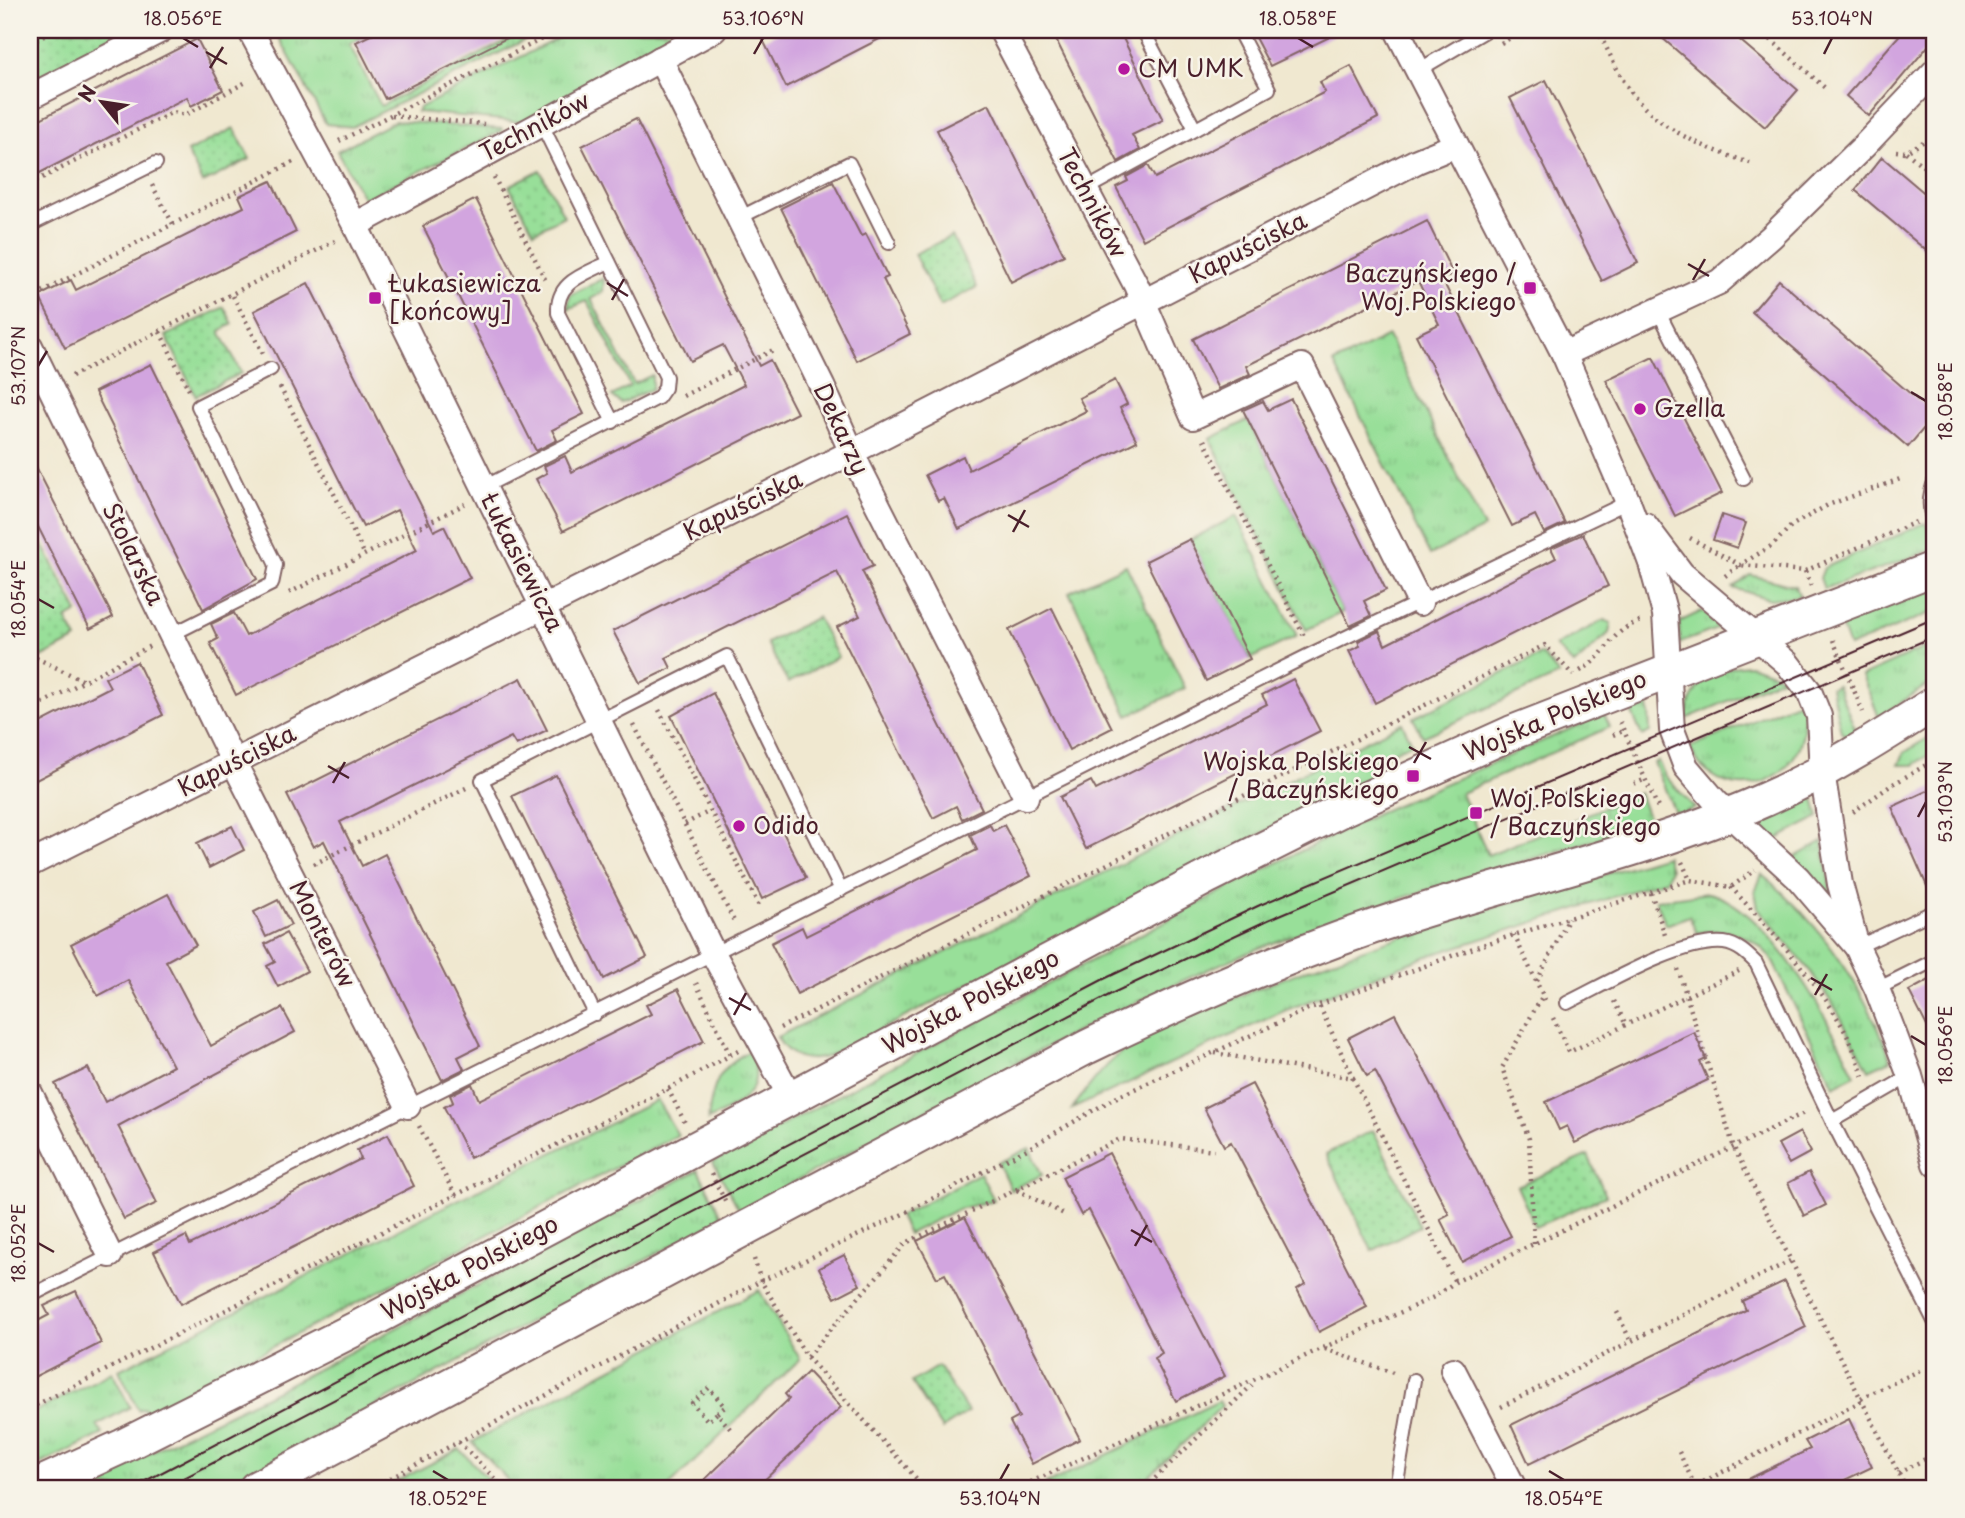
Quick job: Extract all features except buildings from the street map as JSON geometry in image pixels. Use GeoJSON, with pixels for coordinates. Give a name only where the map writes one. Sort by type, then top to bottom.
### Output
{"type":"FeatureCollection","features":[{"type":"Feature","properties":{"kind":"street"},"geometry":{"type":"LineString","coordinates":[[30,97],[161,30]]}},
{"type":"Feature","properties":{"kind":"street","name":"Łukasiewicza"},"geometry":{"type":"LineString","coordinates":[[250,30],[476,495],[544,605],[714,955],[791,1098]]}},
{"type":"Feature","properties":{"kind":"street","name":"Techników"},"geometry":{"type":"LineString","coordinates":[[347,232],[714,30]]}},
{"type":"Feature","properties":{"kind":"street","name":"Techników"},"geometry":{"type":"LineString","coordinates":[[1001,30],[1143,302],[1193,417]]}},
{"type":"Feature","properties":{"kind":"street"},"geometry":{"type":"LineString","coordinates":[[1397,30],[1564,354],[1628,502],[1651,563],[1665,614],[1672,730],[1677,747],[1698,783],[1798,878],[1857,947]]}},
{"type":"Feature","properties":{"kind":"street","name":"Dekarzy"},"geometry":{"type":"LineString","coordinates":[[660,59],[852,452],[1026,797]]}},
{"type":"Feature","properties":{"kind":"street"},"geometry":{"type":"LineString","coordinates":[[1564,354],[1719,282],[1771,237],[1891,120],[1935,71]]}},
{"type":"Feature","properties":{"kind":"street","name":"Kapuściska"},"geometry":{"type":"LineString","coordinates":[[30,864],[852,452],[1417,161],[1456,145]]}},
{"type":"Feature","properties":{"kind":"street","name":"Stolarska"},"geometry":{"type":"LineString","coordinates":[[30,346],[234,763]]}},
{"type":"Feature","properties":{"kind":"street"},"geometry":{"type":"LineString","coordinates":[[1193,417],[1302,366],[1420,603]]}},
{"type":"Feature","properties":{"kind":"street"},"geometry":{"type":"LineString","coordinates":[[1628,502],[1682,573],[1787,663],[1809,691],[1819,716],[1822,772],[1840,884],[1857,947],[1877,989],[1910,1076],[1935,1162]]}},
{"type":"Feature","properties":{"kind":"street","name":"Wojska Polskiego"},"geometry":{"type":"LineString","coordinates":[[31,1488],[257,1379],[1319,821],[1413,776],[1601,678],[1670,669],[1935,568]]}},
{"type":"Feature","properties":{"kind":"street"},"geometry":{"type":"LineString","coordinates":[[256,1488],[1087,1047],[1228,981],[1408,915],[1670,835],[1729,814],[1822,772],[1935,703]]}},
{"type":"Feature","properties":{"kind":"street","name":"Monterów"},"geometry":{"type":"LineString","coordinates":[[234,763],[293,874],[413,1116]]}},
{"type":"Feature","properties":{"kind":"street"},"geometry":{"type":"LineString","coordinates":[[30,1093],[110,1255]]}},
{"type":"Feature","properties":{"kind":"street"},"geometry":{"type":"LineString","coordinates":[[1453,1370],[1514,1488]]}},
{"type":"Feature","properties":{"kind":"lane"},"geometry":{"type":"LineString","coordinates":[[1143,30],[1195,129]]}},
{"type":"Feature","properties":{"kind":"lane"},"geometry":{"type":"LineString","coordinates":[[1084,190],[1269,89],[1238,30]]}},
{"type":"Feature","properties":{"kind":"lane"},"geometry":{"type":"LineString","coordinates":[[1418,71],[1488,30]]}},
{"type":"Feature","properties":{"kind":"lane"},"geometry":{"type":"LineString","coordinates":[[476,495],[658,398],[666,388],[666,377],[542,125]]}},
{"type":"Feature","properties":{"kind":"lane"},"geometry":{"type":"LineString","coordinates":[[739,218],[849,163],[889,243]]}},
{"type":"Feature","properties":{"kind":"lane"},"geometry":{"type":"LineString","coordinates":[[30,225],[150,166]]}},
{"type":"Feature","properties":{"kind":"lane"},"geometry":{"type":"LineString","coordinates":[[609,262],[567,283],[557,301],[558,313],[613,422]]}},
{"type":"Feature","properties":{"kind":"lane"},"geometry":{"type":"LineString","coordinates":[[1658,311],[1744,479]]}},
{"type":"Feature","properties":{"kind":"lane"},"geometry":{"type":"LineString","coordinates":[[173,634],[272,584],[276,565],[198,406],[271,369]]}},
{"type":"Feature","properties":{"kind":"lane"},"geometry":{"type":"LineString","coordinates":[[1933,519],[1929,494],[1935,480]]}},
{"type":"Feature","properties":{"kind":"lane"},"geometry":{"type":"LineString","coordinates":[[30,1296],[110,1255],[413,1116],[595,1014],[1313,653],[1628,502]]}},
{"type":"Feature","properties":{"kind":"lane"},"geometry":{"type":"LineString","coordinates":[[595,1014],[482,780],[727,656],[841,890]]}},
{"type":"Feature","properties":{"kind":"lane"},"geometry":{"type":"LineString","coordinates":[[1857,947],[1935,911]]}},
{"type":"Feature","properties":{"kind":"lane"},"geometry":{"type":"LineString","coordinates":[[1567,1003],[1672,954],[1708,944],[1726,943],[1743,950],[1756,963],[1823,1103],[1935,1323]]}},
{"type":"Feature","properties":{"kind":"lane"},"geometry":{"type":"LineString","coordinates":[[1877,989],[1935,960]]}},
{"type":"Feature","properties":{"kind":"lane"},"geometry":{"type":"LineString","coordinates":[[1832,1121],[1910,1076]]}},
{"type":"Feature","properties":{"kind":"lane"},"geometry":{"type":"LineString","coordinates":[[1396,1488],[1414,1380]]}},
{"type":"Feature","properties":{"kind":"path"},"geometry":{"type":"LineString","coordinates":[[30,43],[56,30]]}},
{"type":"Feature","properties":{"kind":"path"},"geometry":{"type":"LineString","coordinates":[[329,146],[560,30]]}},
{"type":"Feature","properties":{"kind":"path"},"geometry":{"type":"LineString","coordinates":[[1597,30],[1634,95],[1662,123],[1709,149],[1750,163]]}},
{"type":"Feature","properties":{"kind":"path"},"geometry":{"type":"LineString","coordinates":[[1760,30],[1825,88]]}},
{"type":"Feature","properties":{"kind":"path"},"geometry":{"type":"LineString","coordinates":[[30,184],[173,112],[185,115],[255,77]]}},
{"type":"Feature","properties":{"kind":"path"},"geometry":{"type":"LineString","coordinates":[[389,116],[494,125]]}},
{"type":"Feature","properties":{"kind":"path"},"geometry":{"type":"LineString","coordinates":[[1906,152],[1935,176]]}},
{"type":"Feature","properties":{"kind":"path"},"geometry":{"type":"LineString","coordinates":[[30,298],[298,159]]}},
{"type":"Feature","properties":{"kind":"path"},"geometry":{"type":"LineString","coordinates":[[150,166],[173,224]]}},
{"type":"Feature","properties":{"kind":"path"},"geometry":{"type":"LineString","coordinates":[[51,387],[233,296],[347,232]]}},
{"type":"Feature","properties":{"kind":"path"},"geometry":{"type":"LineString","coordinates":[[233,296],[365,555]]}},
{"type":"Feature","properties":{"kind":"path"},"geometry":{"type":"LineString","coordinates":[[160,332],[198,406]]}},
{"type":"Feature","properties":{"kind":"path"},"geometry":{"type":"LineString","coordinates":[[1193,417],[1313,653]]}},
{"type":"Feature","properties":{"kind":"path"},"geometry":{"type":"LineString","coordinates":[[1740,565],[1773,545],[1791,526],[1828,505],[1903,478]]}},
{"type":"Feature","properties":{"kind":"path"},"geometry":{"type":"LineString","coordinates":[[283,596],[476,495]]}},
{"type":"Feature","properties":{"kind":"path"},"geometry":{"type":"LineString","coordinates":[[1893,784],[1805,571],[1933,519]]}},
{"type":"Feature","properties":{"kind":"path"},"geometry":{"type":"LineString","coordinates":[[30,710],[173,634]]}},
{"type":"Feature","properties":{"kind":"path"},"geometry":{"type":"LineString","coordinates":[[30,1408],[1545,645],[1573,675]]}},
{"type":"Feature","properties":{"kind":"path"},"geometry":{"type":"LineString","coordinates":[[30,655],[85,681]]}},
{"type":"Feature","properties":{"kind":"path"},"geometry":{"type":"LineString","coordinates":[[1601,678],[1690,880]]}},
{"type":"Feature","properties":{"kind":"path"},"geometry":{"type":"LineString","coordinates":[[661,714],[759,907]]}},
{"type":"Feature","properties":{"kind":"path"},"geometry":{"type":"LineString","coordinates":[[1613,735],[1623,731]]}},
{"type":"Feature","properties":{"kind":"path"},"geometry":{"type":"LineString","coordinates":[[1634,784],[1646,779]]}},
{"type":"Feature","properties":{"kind":"path"},"geometry":{"type":"LineString","coordinates":[[293,874],[482,780]]}},
{"type":"Feature","properties":{"kind":"path"},"geometry":{"type":"LineString","coordinates":[[685,824],[710,811]]}},
{"type":"Feature","properties":{"kind":"path"},"geometry":{"type":"LineString","coordinates":[[1018,1488],[1434,1297],[1455,1282],[1864,1084],[1860,1064],[1830,1009],[1801,967],[1731,887]]}},
{"type":"Feature","properties":{"kind":"path"},"geometry":{"type":"LineString","coordinates":[[372,1488],[761,1282],[899,1216],[1114,1100],[1214,1053],[1319,1005],[1479,946],[1651,893],[1734,1148],[1906,1488]]}},
{"type":"Feature","properties":{"kind":"path"},"geometry":{"type":"LineString","coordinates":[[1537,982],[1569,918]]}},
{"type":"Feature","properties":{"kind":"path"},"geometry":{"type":"LineString","coordinates":[[1534,1244],[1529,1139],[1502,1068],[1542,995]]}},
{"type":"Feature","properties":{"kind":"path"},"geometry":{"type":"LineString","coordinates":[[1319,1005],[1455,1282]]}},
{"type":"Feature","properties":{"kind":"path"},"geometry":{"type":"LineString","coordinates":[[1214,1053],[1353,1078]]}},
{"type":"Feature","properties":{"kind":"path"},"geometry":{"type":"LineString","coordinates":[[668,1089],[749,1245],[761,1282],[807,1357],[925,1488]]}},
{"type":"Feature","properties":{"kind":"path"},"geometry":{"type":"LineString","coordinates":[[413,1116],[455,1195]]}},
{"type":"Feature","properties":{"kind":"path"},"geometry":{"type":"LineString","coordinates":[[807,1357],[906,1243],[1120,1139],[1214,1150]]}},
{"type":"Feature","properties":{"kind":"path"},"geometry":{"type":"LineString","coordinates":[[1016,1190],[1066,1215]]}},
{"type":"Feature","properties":{"kind":"path"},"geometry":{"type":"LineString","coordinates":[[1478,1418],[1793,1260]]}},
{"type":"Feature","properties":{"kind":"path"},"geometry":{"type":"LineString","coordinates":[[1617,1312],[1631,1342]]}},
{"type":"Feature","properties":{"kind":"path"},"geometry":{"type":"LineString","coordinates":[[1324,1349],[1414,1380]]}},
{"type":"Feature","properties":{"kind":"path"},"geometry":{"type":"LineString","coordinates":[[1679,1452],[1693,1487],[1923,1369]]}},
{"type":"Feature","properties":{"kind":"path"},"geometry":{"type":"LineString","coordinates":[[1145,1488],[1255,1381]]}},
{"type":"Feature","properties":{"kind":"path"},"geometry":{"type":"LineString","coordinates":[[709,1388],[724,1407],[717,1413],[708,1421],[692,1403],[709,1388]]}},
{"type":"Feature","properties":{"kind":"path"},"geometry":{"type":"LineString","coordinates":[[717,1413],[732,1431]]}},
{"type":"Feature","properties":{"kind":"path"},"geometry":{"type":"LineString","coordinates":[[459,1442],[504,1488]]}},
{"type":"Feature","properties":{"kind":"path"},"geometry":{"type":"LineString","coordinates":[[1898,1472],[1935,1454]]}},
{"type":"Feature","properties":{"kind":"path"},"geometry":{"type":"LineString","coordinates":[[1026,1488],[1031,1481]]}},
{"type":"Feature","properties":{"kind":"green space"},"geometry":{"type":"Polygon","coordinates":[[[30,30],[145,30],[30,89],[30,30]]]}},
{"type":"Feature","properties":{"kind":"green space"},"geometry":{"type":"Polygon","coordinates":[[[275,30],[375,30],[349,44],[381,106],[527,30],[545,30],[352,127],[326,124],[275,30]]]}},
{"type":"Feature","properties":{"kind":"green space"},"geometry":{"type":"Polygon","coordinates":[[[574,30],[687,30],[524,122],[417,112],[419,108],[574,30]]]}},
{"type":"Feature","properties":{"kind":"green space"},"geometry":{"type":"Polygon","coordinates":[[[395,121],[502,131],[364,199],[337,151],[395,121]]]}},
{"type":"Feature","properties":{"kind":"green space"},"geometry":{"type":"Polygon","coordinates":[[[234,128],[250,159],[203,183],[187,152],[234,128]]]}},
{"type":"Feature","properties":{"kind":"green space"},"geometry":{"type":"Polygon","coordinates":[[[540,170],[564,216],[534,232],[509,186],[540,170]]]}},
{"type":"Feature","properties":{"kind":"green space"},"geometry":{"type":"Polygon","coordinates":[[[952,236],[977,287],[940,306],[914,254],[952,236]]]}},
{"type":"Feature","properties":{"kind":"green space"},"geometry":{"type":"Polygon","coordinates":[[[604,278],[603,292],[591,299],[634,384],[652,375],[652,389],[621,403],[612,396],[630,386],[587,301],[568,309],[570,295],[604,278]]]}},
{"type":"Feature","properties":{"kind":"green space"},"geometry":{"type":"Polygon","coordinates":[[[224,307],[233,324],[220,331],[241,373],[196,396],[166,336],[224,307]]]}},
{"type":"Feature","properties":{"kind":"green space"},"geometry":{"type":"Polygon","coordinates":[[[1388,336],[1484,528],[1430,555],[1334,363],[1388,336]]]}},
{"type":"Feature","properties":{"kind":"green space"},"geometry":{"type":"Polygon","coordinates":[[[1248,420],[1343,612],[1306,630],[1210,439],[1248,420]]]}},
{"type":"Feature","properties":{"kind":"green space"},"geometry":{"type":"Polygon","coordinates":[[[1236,516],[1297,636],[1250,659],[1190,540],[1236,516]]]}},
{"type":"Feature","properties":{"kind":"green space"},"geometry":{"type":"Polygon","coordinates":[[[30,520],[78,612],[66,619],[77,639],[30,664],[30,520]]]}},
{"type":"Feature","properties":{"kind":"green space"},"geometry":{"type":"Polygon","coordinates":[[[1925,523],[1934,540],[1932,550],[1824,589],[1820,578],[1824,568],[1925,523]]]}},
{"type":"Feature","properties":{"kind":"green space"},"geometry":{"type":"Polygon","coordinates":[[[1126,565],[1185,688],[1128,716],[1069,592],[1126,565]]]}},
{"type":"Feature","properties":{"kind":"green space"},"geometry":{"type":"Polygon","coordinates":[[[1750,575],[1795,586],[1800,596],[1770,599],[1733,588],[1750,575]]]}},
{"type":"Feature","properties":{"kind":"green space"},"geometry":{"type":"Polygon","coordinates":[[[1935,585],[1935,611],[1849,647],[1840,623],[1935,585]]]}},
{"type":"Feature","properties":{"kind":"green space"},"geometry":{"type":"Polygon","coordinates":[[[1702,611],[1722,627],[1680,643],[1679,622],[1702,611]]]}},
{"type":"Feature","properties":{"kind":"green space"},"geometry":{"type":"Polygon","coordinates":[[[817,617],[838,657],[788,683],[767,643],[817,617]]]}},
{"type":"Feature","properties":{"kind":"green space"},"geometry":{"type":"Polygon","coordinates":[[[1604,620],[1611,623],[1609,633],[1574,665],[1555,646],[1604,620]]]}},
{"type":"Feature","properties":{"kind":"green space"},"geometry":{"type":"Polygon","coordinates":[[[1935,643],[1935,680],[1879,717],[1862,676],[1935,643]]]}},
{"type":"Feature","properties":{"kind":"green space"},"geometry":{"type":"Polygon","coordinates":[[[1542,654],[1559,675],[1423,737],[1413,718],[1542,654]]]}},
{"type":"Feature","properties":{"kind":"green space"},"geometry":{"type":"Polygon","coordinates":[[[1750,665],[1784,677],[1686,719],[1693,696],[1707,679],[1726,669],[1750,665]]]}},
{"type":"Feature","properties":{"kind":"green space"},"geometry":{"type":"Polygon","coordinates":[[[1837,685],[1856,731],[1847,736],[1841,732],[1831,687],[1837,685]]]}},
{"type":"Feature","properties":{"kind":"green space"},"geometry":{"type":"Polygon","coordinates":[[[1648,697],[1650,732],[1642,736],[1628,704],[1648,697]]]}},
{"type":"Feature","properties":{"kind":"green space"},"geometry":{"type":"Polygon","coordinates":[[[1801,701],[1803,730],[1796,753],[1782,770],[1764,781],[1743,785],[1722,781],[1704,769],[1690,747],[1801,701]]]}},
{"type":"Feature","properties":{"kind":"green space"},"geometry":{"type":"Polygon","coordinates":[[[1604,714],[1610,727],[1461,793],[1488,855],[1639,793],[1650,823],[1317,926],[1209,969],[1031,1055],[740,1211],[713,1162],[1256,873],[1387,809],[1604,714]]]}},
{"type":"Feature","properties":{"kind":"green space"},"geometry":{"type":"Polygon","coordinates":[[[1402,723],[1412,743],[1373,761],[1378,773],[835,1053],[818,1059],[795,1056],[777,1037],[1402,723]]]}},
{"type":"Feature","properties":{"kind":"green space"},"geometry":{"type":"Polygon","coordinates":[[[1935,733],[1935,751],[1914,765],[1899,765],[1904,753],[1935,733]]]}},
{"type":"Feature","properties":{"kind":"green space"},"geometry":{"type":"Polygon","coordinates":[[[1658,761],[1665,776],[1695,808],[1676,815],[1654,763],[1658,761]]]}},
{"type":"Feature","properties":{"kind":"green space"},"geometry":{"type":"Polygon","coordinates":[[[1813,795],[1819,817],[1775,840],[1757,822],[1813,795]]]}},
{"type":"Feature","properties":{"kind":"green space"},"geometry":{"type":"Polygon","coordinates":[[[1823,841],[1831,894],[1828,895],[1792,859],[1823,841]]]}},
{"type":"Feature","properties":{"kind":"green space"},"geometry":{"type":"Polygon","coordinates":[[[1666,856],[1670,869],[1666,880],[1425,957],[1286,1010],[1072,1109],[1113,1060],[1129,1046],[1165,1026],[1337,958],[1666,856]]]}},
{"type":"Feature","properties":{"kind":"green space"},"geometry":{"type":"Polygon","coordinates":[[[1762,874],[1803,914],[1839,959],[1868,1008],[1891,1060],[1869,1070],[1836,1009],[1810,971],[1758,908],[1755,892],[1762,874]]]}},
{"type":"Feature","properties":{"kind":"green space"},"geometry":{"type":"Polygon","coordinates":[[[1708,893],[1731,902],[1775,943],[1814,998],[1855,1075],[1834,1086],[1773,962],[1758,945],[1730,932],[1697,933],[1689,916],[1666,925],[1656,900],[1708,893]]]}},
{"type":"Feature","properties":{"kind":"green space"},"geometry":{"type":"Polygon","coordinates":[[[750,1051],[755,1065],[753,1087],[740,1102],[708,1120],[719,1078],[731,1063],[750,1051]]]}},
{"type":"Feature","properties":{"kind":"green space"},"geometry":{"type":"Polygon","coordinates":[[[657,1100],[678,1135],[146,1413],[144,1408],[138,1410],[119,1370],[657,1100]]]}},
{"type":"Feature","properties":{"kind":"green space"},"geometry":{"type":"Polygon","coordinates":[[[1373,1130],[1420,1226],[1372,1251],[1326,1154],[1373,1130]]]}},
{"type":"Feature","properties":{"kind":"green space"},"geometry":{"type":"Polygon","coordinates":[[[1029,1148],[1042,1175],[1011,1190],[998,1163],[1029,1148]]]}},
{"type":"Feature","properties":{"kind":"green space"},"geometry":{"type":"Polygon","coordinates":[[[1588,1155],[1606,1196],[1535,1227],[1517,1186],[1588,1155]]]}},
{"type":"Feature","properties":{"kind":"green space"},"geometry":{"type":"Polygon","coordinates":[[[698,1170],[723,1218],[223,1488],[76,1488],[268,1395],[698,1170]]]}},
{"type":"Feature","properties":{"kind":"green space"},"geometry":{"type":"Polygon","coordinates":[[[980,1173],[994,1200],[958,1209],[908,1234],[899,1216],[980,1173]]]}},
{"type":"Feature","properties":{"kind":"green space"},"geometry":{"type":"Polygon","coordinates":[[[759,1290],[800,1359],[667,1488],[515,1488],[472,1442],[759,1290]]]}},
{"type":"Feature","properties":{"kind":"green space"},"geometry":{"type":"Polygon","coordinates":[[[938,1366],[968,1412],[942,1429],[912,1382],[938,1366]]]}},
{"type":"Feature","properties":{"kind":"green space"},"geometry":{"type":"Polygon","coordinates":[[[112,1372],[130,1407],[97,1425],[103,1434],[30,1469],[30,1414],[112,1372]]]}},
{"type":"Feature","properties":{"kind":"green space"},"geometry":{"type":"Polygon","coordinates":[[[1219,1401],[1222,1406],[1137,1488],[1052,1488],[1046,1484],[1219,1401]]]}},
{"type":"Feature","properties":{"kind":"green space"},"geometry":{"type":"Polygon","coordinates":[[[459,1449],[497,1488],[384,1488],[459,1449]]]}},
{"type":"Feature","properties":{"kind":"tram line"},"geometry":{"type":"LineString","coordinates":[[132,1488],[1104,979],[1260,905],[1935,618]]}},
{"type":"Feature","properties":{"kind":"tram line"},"geometry":{"type":"LineString","coordinates":[[165,1488],[1115,992],[1268,920],[1935,636]]}},
{"type":"Feature","properties":{"kind":"place","name":"CM UMK"},"geometry":{"type":"Point","coordinates":[1124,69]}},
{"type":"Feature","properties":{"kind":"place","name":"Baczyńskiego / Woj.Polskiego"},"geometry":{"type":"Point","coordinates":[1530,288]}},
{"type":"Feature","properties":{"kind":"place","name":"Łukasiewicza [końcowy]"},"geometry":{"type":"Point","coordinates":[375,298]}},
{"type":"Feature","properties":{"kind":"place","name":"Gzella"},"geometry":{"type":"Point","coordinates":[1640,409]}},
{"type":"Feature","properties":{"kind":"place","name":"Wojska Polskiego / Baczyńskiego"},"geometry":{"type":"Point","coordinates":[1413,776]}},
{"type":"Feature","properties":{"kind":"place","name":"Woj.Polskiego / Baczyńskiego"},"geometry":{"type":"Point","coordinates":[1476,813]}},
{"type":"Feature","properties":{"kind":"place","name":"Odido"},"geometry":{"type":"Point","coordinates":[739,826]}}]}
